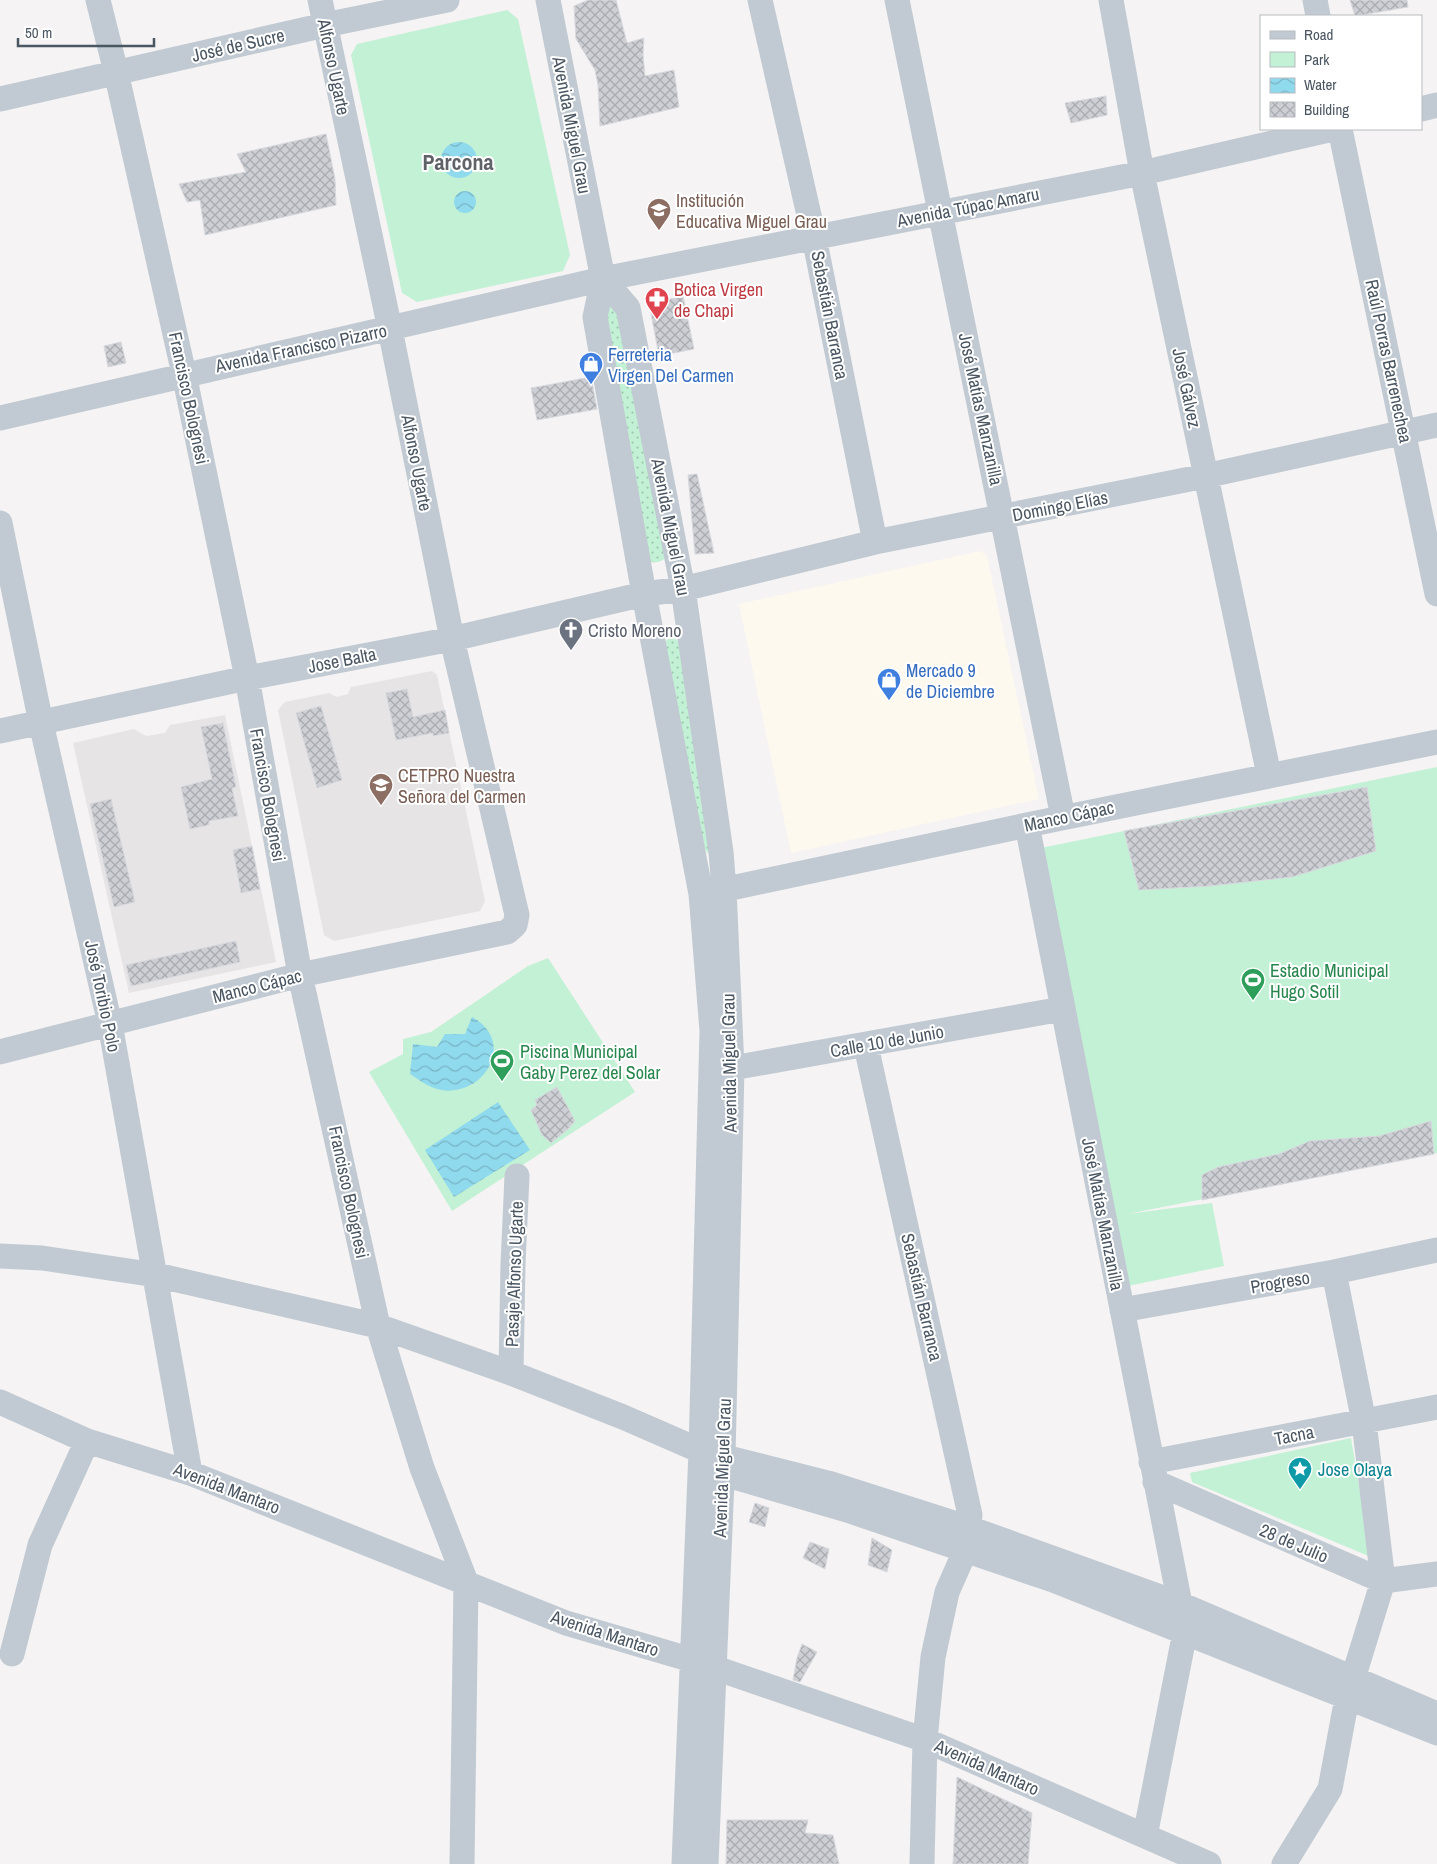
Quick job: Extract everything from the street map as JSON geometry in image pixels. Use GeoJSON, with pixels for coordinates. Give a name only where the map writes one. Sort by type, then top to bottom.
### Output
{"type":"FeatureCollection","features":[{"type":"Feature","properties":{"kind":"street","name":"Francisco Bolognesi"},"geometry":{"type":"LineString","coordinates":[[98,0],[184,374],[247,678],[300,975],[378,1326],[422,1468],[466,1582]]}},
{"type":"Feature","properties":{"kind":"street","name":"Alfonso Ugarte"},"geometry":{"type":"LineString","coordinates":[[320,0],[390,329],[452,639],[517,915],[515,925]]}},
{"type":"Feature","properties":{"kind":"street","name":"José de Sucre"},"geometry":{"type":"LineString","coordinates":[[0,99],[447,0]]}},
{"type":"Feature","properties":{"kind":"street","name":"Avenida Miguel Grau"},"geometry":{"type":"LineString","coordinates":[[548,0],[603,279],[595,317],[644,594],[713,892]]}},
{"type":"Feature","properties":{"kind":"street","name":"Sebastián Barranca"},"geometry":{"type":"LineString","coordinates":[[760,0],[814,237],[875,542]]}},
{"type":"Feature","properties":{"kind":"street","name":"José Matías Manzanilla"},"geometry":{"type":"LineString","coordinates":[[897,0],[1063,817]]}},
{"type":"Feature","properties":{"kind":"street","name":"José Gálvez"},"geometry":{"type":"LineString","coordinates":[[1111,0],[1142,173],[1269,776]]}},
{"type":"Feature","properties":{"kind":"street"},"geometry":{"type":"LineString","coordinates":[[1315,0],[1318,15]]}},
{"type":"Feature","properties":{"kind":"street"},"geometry":{"type":"LineString","coordinates":[[1422,109],[1437,105]]}},
{"type":"Feature","properties":{"kind":"street","name":"Avenida Túpac Amaru"},"geometry":{"type":"LineString","coordinates":[[603,279],[1142,173],[1329,130]]}},
{"type":"Feature","properties":{"kind":"street","name":"Raúl Porras Barrenechea"},"geometry":{"type":"LineString","coordinates":[[1340,130],[1437,594]]}},
{"type":"Feature","properties":{"kind":"street","name":"Avenida Miguel Grau"},"geometry":{"type":"LineString","coordinates":[[603,279],[628,308],[683,589],[721,852],[713,892],[712,1031],[721,1070],[711,1462],[703,1664],[706,1864]]}},
{"type":"Feature","properties":{"kind":"street","name":"Avenida Francisco Pizarro"},"geometry":{"type":"LineString","coordinates":[[0,418],[184,374],[390,329],[603,279]]}},
{"type":"Feature","properties":{"kind":"street","name":"Domingo Elías"},"geometry":{"type":"LineString","coordinates":[[683,589],[875,542],[1003,518],[1437,426]]}},
{"type":"Feature","properties":{"kind":"street","name":"José Toribio Polo"},"geometry":{"type":"LineString","coordinates":[[0,523],[42,723],[110,1024],[190,1472]]}},
{"type":"Feature","properties":{"kind":"street","name":"Jose Balta"},"geometry":{"type":"LineString","coordinates":[[0,732],[247,678],[452,639],[644,594],[683,589]]}},
{"type":"Feature","properties":{"kind":"street","name":"Manco Cápac"},"geometry":{"type":"LineString","coordinates":[[713,892],[1063,817],[1437,742]]}},
{"type":"Feature","properties":{"kind":"street","name":"José Matías Manzanilla"},"geometry":{"type":"LineString","coordinates":[[1027,825],[1180,1604]]}},
{"type":"Feature","properties":{"kind":"street","name":"Manco Cápac"},"geometry":{"type":"LineString","coordinates":[[0,1052],[300,975],[507,932],[515,925]]}},
{"type":"Feature","properties":{"kind":"street","name":"Calle 10 de Junio"},"geometry":{"type":"LineString","coordinates":[[721,1070],[1062,1010]]}},
{"type":"Feature","properties":{"kind":"street","name":"Sebastián Barranca"},"geometry":{"type":"LineString","coordinates":[[866,1046],[970,1515],[968,1539]]}},
{"type":"Feature","properties":{"kind":"street","name":"Pasaje Alfonso Ugarte"},"geometry":{"type":"LineString","coordinates":[[511,1373],[512,1264],[517,1176]]}},
{"type":"Feature","properties":{"kind":"street","name":"Progreso"},"geometry":{"type":"LineString","coordinates":[[1122,1310],[1334,1272],[1437,1250]]}},
{"type":"Feature","properties":{"kind":"street"},"geometry":{"type":"LineString","coordinates":[[0,1256],[42,1258],[156,1275],[378,1326],[511,1373],[623,1417],[711,1462],[847,1510],[968,1539],[1180,1604],[1350,1688],[1437,1734]]}},
{"type":"Feature","properties":{"kind":"street"},"geometry":{"type":"LineString","coordinates":[[1284,1864],[1330,1789],[1350,1688],[1384,1581],[1364,1422],[1334,1272]]}},
{"type":"Feature","properties":{"kind":"street","name":"Avenida Mantaro"},"geometry":{"type":"LineString","coordinates":[[0,1402],[87,1441],[190,1472],[566,1623],[703,1664],[925,1740],[1209,1864]]}},
{"type":"Feature","properties":{"kind":"street","name":"Tacna"},"geometry":{"type":"LineString","coordinates":[[1153,1472],[1364,1422],[1437,1407]]}},
{"type":"Feature","properties":{"kind":"street"},"geometry":{"type":"LineString","coordinates":[[12,1654],[40,1545],[87,1441]]}},
{"type":"Feature","properties":{"kind":"street","name":"28 de Julio"},"geometry":{"type":"LineString","coordinates":[[1153,1472],[1384,1581]]}},
{"type":"Feature","properties":{"kind":"street"},"geometry":{"type":"LineString","coordinates":[[968,1539],[1054,1580],[1185,1632],[1350,1688],[1437,1714]]}},
{"type":"Feature","properties":{"kind":"street"},"geometry":{"type":"LineString","coordinates":[[922,1864],[925,1740],[934,1657],[947,1592],[968,1539]]}},
{"type":"Feature","properties":{"kind":"street"},"geometry":{"type":"LineString","coordinates":[[1384,1581],[1437,1574]]}},
{"type":"Feature","properties":{"kind":"street"},"geometry":{"type":"LineString","coordinates":[[462,1864],[466,1582]]}},
{"type":"Feature","properties":{"kind":"street"},"geometry":{"type":"LineString","coordinates":[[1145,1836],[1185,1632]]}},
{"type":"Feature","properties":{"kind":"street","name":"Avenida Miguel Grau"},"geometry":{"type":"LineString","coordinates":[[684,1864],[703,1664]]}},
{"type":"Feature","properties":{"kind":"shaded area","name":"Mercado 9 de Diciembre"},"geometry":{"type":"Polygon","coordinates":[[[980,551],[987,556],[1039,799],[791,853],[739,604],[980,551]]]}},
{"type":"Feature","properties":{"kind":"shaded area","name":"CETPRO Nuestra Señora del Carmen"},"geometry":{"type":"Polygon","coordinates":[[[432,671],[437,675],[485,901],[480,911],[334,941],[324,935],[278,710],[285,702],[329,693],[337,697],[348,694],[351,687],[432,671]]]}},
{"type":"Feature","properties":{"kind":"shaded area"},"geometry":{"type":"Polygon","coordinates":[[[225,715],[276,962],[129,993],[73,743],[134,729],[146,736],[165,733],[170,725],[225,715]]]}},
{"type":"Feature","properties":{"kind":"green space"},"geometry":{"type":"Polygon","coordinates":[[[507,10],[518,19],[570,255],[563,271],[417,302],[402,293],[351,55],[357,44],[507,10]]]}},
{"type":"Feature","properties":{"kind":"green space"},"geometry":{"type":"Polygon","coordinates":[[[608,306],[612,306],[617,310],[667,557],[658,562],[648,561],[602,313],[608,306]]]}},
{"type":"Feature","properties":{"kind":"green space"},"geometry":{"type":"Polygon","coordinates":[[[674,638],[683,645],[709,855],[701,843],[662,645],[668,639],[674,638]]]}},
{"type":"Feature","properties":{"kind":"green space","name":"Estadio Municipal Hugo Sotil"},"geometry":{"type":"Polygon","coordinates":[[[1437,767],[1437,1153],[1127,1214],[1212,1203],[1224,1266],[1128,1286],[1041,848],[1437,767]]]}},
{"type":"Feature","properties":{"kind":"green space","name":"Piscina Municipal Gaby Perez del Solar"},"geometry":{"type":"Polygon","coordinates":[[[548,958],[635,1092],[452,1211],[369,1072],[403,1054],[403,1039],[431,1032],[528,966],[548,958]]]}},
{"type":"Feature","properties":{"kind":"green space"},"geometry":{"type":"Polygon","coordinates":[[[1351,1438],[1371,1557],[1192,1482],[1190,1473],[1351,1438]]]}},
{"type":"Feature","properties":{"kind":"water"},"geometry":{"type":"Polygon","coordinates":[[[459,142],[466,143],[472,147],[476,153],[476,167],[472,173],[466,177],[459,178],[452,177],[446,173],[442,167],[441,160],[442,153],[446,147],[452,143],[459,142]]]}},
{"type":"Feature","properties":{"kind":"water"},"geometry":{"type":"Polygon","coordinates":[[[465,191],[473,194],[476,202],[473,210],[465,213],[457,210],[454,202],[457,194],[465,191]]]}},
{"type":"Feature","properties":{"kind":"water"},"geometry":{"type":"Polygon","coordinates":[[[472,1017],[486,1028],[493,1041],[493,1055],[488,1068],[479,1079],[466,1087],[451,1091],[431,1087],[410,1074],[413,1044],[437,1047],[445,1034],[465,1034],[472,1017]]]}},
{"type":"Feature","properties":{"kind":"water"},"geometry":{"type":"Polygon","coordinates":[[[498,1102],[530,1150],[454,1197],[425,1150],[498,1102]]]}},
{"type":"Feature","properties":{"kind":"building"},"geometry":{"type":"Polygon","coordinates":[[[588,0],[616,0],[627,43],[644,38],[645,76],[674,70],[679,107],[600,126],[598,85],[595,70],[576,39],[574,6],[588,0]]]}},
{"type":"Feature","properties":{"kind":"building"},"geometry":{"type":"Polygon","coordinates":[[[1350,0],[1407,0],[1408,7],[1355,15],[1350,0]]]}},
{"type":"Feature","properties":{"kind":"building"},"geometry":{"type":"Polygon","coordinates":[[[1106,96],[1107,115],[1071,123],[1065,103],[1106,96]]]}},
{"type":"Feature","properties":{"kind":"building"},"geometry":{"type":"Polygon","coordinates":[[[326,134],[335,179],[336,205],[205,235],[200,200],[187,202],[179,184],[246,172],[237,154],[326,134]]]}},
{"type":"Feature","properties":{"kind":"building"},"geometry":{"type":"Polygon","coordinates":[[[683,296],[694,349],[659,356],[650,308],[654,303],[683,296]]]}},
{"type":"Feature","properties":{"kind":"building"},"geometry":{"type":"Polygon","coordinates":[[[121,342],[126,363],[108,367],[104,346],[121,342]]]}},
{"type":"Feature","properties":{"kind":"building"},"geometry":{"type":"Polygon","coordinates":[[[591,377],[597,409],[537,420],[531,388],[591,377]]]}},
{"type":"Feature","properties":{"kind":"building"},"geometry":{"type":"Polygon","coordinates":[[[697,474],[714,553],[695,554],[688,475],[697,474]]]}},
{"type":"Feature","properties":{"kind":"building"},"geometry":{"type":"Polygon","coordinates":[[[407,689],[413,717],[445,710],[449,733],[433,736],[433,733],[396,740],[386,693],[407,689]]]}},
{"type":"Feature","properties":{"kind":"building"},"geometry":{"type":"Polygon","coordinates":[[[321,706],[342,780],[317,788],[296,713],[321,706]]]}},
{"type":"Feature","properties":{"kind":"building"},"geometry":{"type":"Polygon","coordinates":[[[223,723],[236,787],[232,788],[238,816],[209,821],[209,825],[190,829],[181,787],[212,779],[201,727],[223,723]]]}},
{"type":"Feature","properties":{"kind":"building"},"geometry":{"type":"Polygon","coordinates":[[[1367,787],[1376,851],[1292,877],[1210,886],[1139,890],[1124,831],[1367,787]]]}},
{"type":"Feature","properties":{"kind":"building"},"geometry":{"type":"Polygon","coordinates":[[[111,799],[135,902],[114,907],[90,804],[111,799]]]}},
{"type":"Feature","properties":{"kind":"building"},"geometry":{"type":"Polygon","coordinates":[[[252,846],[260,889],[241,893],[233,850],[252,846]]]}},
{"type":"Feature","properties":{"kind":"building"},"geometry":{"type":"Polygon","coordinates":[[[236,941],[240,962],[131,986],[126,965],[236,941]]]}},
{"type":"Feature","properties":{"kind":"building"},"geometry":{"type":"Polygon","coordinates":[[[557,1087],[575,1121],[551,1143],[542,1135],[531,1110],[537,1105],[535,1100],[557,1087]]]}},
{"type":"Feature","properties":{"kind":"building"},"geometry":{"type":"Polygon","coordinates":[[[1431,1121],[1434,1154],[1202,1200],[1202,1175],[1218,1167],[1279,1154],[1310,1141],[1379,1136],[1431,1121]]]}},
{"type":"Feature","properties":{"kind":"building"},"geometry":{"type":"Polygon","coordinates":[[[755,1503],[769,1508],[765,1527],[749,1522],[755,1503]]]}},
{"type":"Feature","properties":{"kind":"building"},"geometry":{"type":"Polygon","coordinates":[[[872,1538],[892,1550],[887,1572],[868,1565],[872,1538]]]}},
{"type":"Feature","properties":{"kind":"building"},"geometry":{"type":"Polygon","coordinates":[[[810,1542],[829,1549],[825,1569],[803,1558],[810,1542]]]}},
{"type":"Feature","properties":{"kind":"building"},"geometry":{"type":"Polygon","coordinates":[[[802,1644],[817,1652],[800,1682],[793,1680],[802,1644]]]}},
{"type":"Feature","properties":{"kind":"building"},"geometry":{"type":"Polygon","coordinates":[[[957,1777],[1032,1813],[1028,1864],[953,1864],[957,1777]]]}},
{"type":"Feature","properties":{"kind":"building"},"geometry":{"type":"Polygon","coordinates":[[[727,1820],[808,1820],[805,1833],[833,1835],[839,1864],[726,1864],[727,1820]]]}},
{"type":"Feature","properties":{"kind":"place","name":"Institución Educativa Miguel Grau"},"geometry":{"type":"Point","coordinates":[659,231]}},
{"type":"Feature","properties":{"kind":"place","name":"Botica Virgen de Chapi"},"geometry":{"type":"Point","coordinates":[657,320]}},
{"type":"Feature","properties":{"kind":"place","name":"Ferreteria Virgen Del Carmen"},"geometry":{"type":"Point","coordinates":[591,385]}},
{"type":"Feature","properties":{"kind":"place","name":"Cristo Moreno"},"geometry":{"type":"Point","coordinates":[571,651]}},
{"type":"Feature","properties":{"kind":"place","name":"Mercado 9 de Diciembre"},"geometry":{"type":"Point","coordinates":[889,701]}},
{"type":"Feature","properties":{"kind":"place","name":"CETPRO Nuestra Señora del Carmen"},"geometry":{"type":"Point","coordinates":[381,806]}},
{"type":"Feature","properties":{"kind":"place","name":"Estadio Municipal Hugo Sotil"},"geometry":{"type":"Point","coordinates":[1253,1001]}},
{"type":"Feature","properties":{"kind":"place","name":"Piscina Municipal Gaby Perez del Solar"},"geometry":{"type":"Point","coordinates":[502,1082]}},
{"type":"Feature","properties":{"kind":"place","name":"Jose Olaya"},"geometry":{"type":"Point","coordinates":[1300,1490]}},
{"type":"Feature","properties":{"kind":"district","name":"Parcona"},"geometry":{"type":"Point","coordinates":[458,162]}}]}
